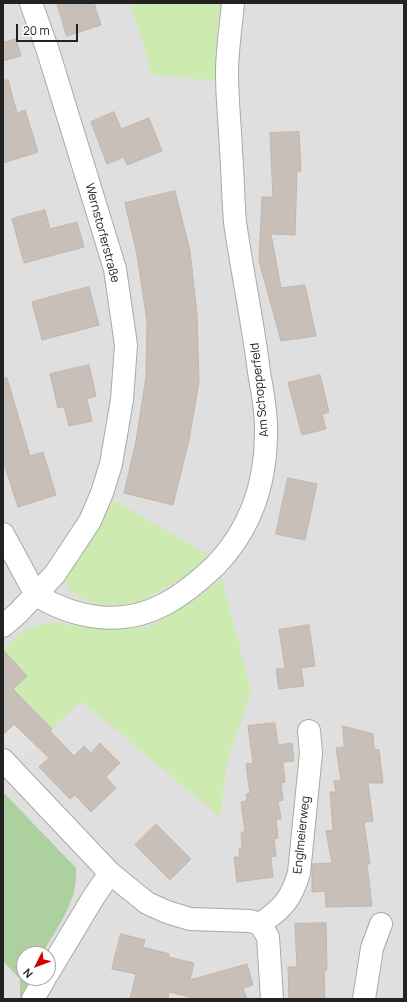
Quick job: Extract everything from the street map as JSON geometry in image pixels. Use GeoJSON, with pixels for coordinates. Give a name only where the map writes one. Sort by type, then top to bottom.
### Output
{"type":"FeatureCollection","features":[{"type":"Feature","properties":{"kind":"street","name":"Wernstorferstraße"},"geometry":{"type":"LineString","coordinates":[[3,626],[36,595],[55,574],[90,520],[102,493],[111,464],[122,400],[126,345],[115,269],[48,51],[31,3]]}},
{"type":"Feature","properties":{"kind":"street","name":"Am Schopperfeld"},"geometry":{"type":"LineString","coordinates":[[36,595],[51,604],[67,610],[102,618],[119,619],[156,609],[176,598],[196,584],[236,542],[250,515],[260,488],[265,460],[266,425],[254,329],[235,221],[227,72],[233,3]]}},
{"type":"Feature","properties":{"kind":"street"},"geometry":{"type":"LineString","coordinates":[[3,534],[36,595]]}},
{"type":"Feature","properties":{"kind":"street","name":"Englmeierweg"},"geometry":{"type":"LineString","coordinates":[[260,924],[277,912],[287,901],[294,889],[299,873],[311,753],[309,731]]}},
{"type":"Feature","properties":{"kind":"street"},"geometry":{"type":"LineString","coordinates":[[3,760],[110,873],[147,903],[167,912],[190,919],[250,921],[260,924],[268,937],[272,999]]}},
{"type":"Feature","properties":{"kind":"street"},"geometry":{"type":"LineString","coordinates":[[56,960],[93,898],[110,873]]}},
{"type":"Feature","properties":{"kind":"street"},"geometry":{"type":"LineString","coordinates":[[364,999],[372,948],[381,924]]}},
{"type":"Feature","properties":{"kind":"street"},"geometry":{"type":"LineString","coordinates":[[33,999],[40,986]]}},
{"type":"Feature","properties":{"kind":"shaded area"},"geometry":{"type":"Polygon","coordinates":[[[3,3],[404,3],[404,999],[3,999],[3,3]]]}},
{"type":"Feature","properties":{"kind":"shaded area"},"geometry":{"type":"Polygon","coordinates":[[[3,723],[14,724],[35,744],[36,746],[22,760],[3,740],[3,723]]]}},
{"type":"Feature","properties":{"kind":"green space"},"geometry":{"type":"Polygon","coordinates":[[[129,3],[221,3],[217,36],[216,81],[151,74],[143,42],[129,3]]]}},
{"type":"Feature","properties":{"kind":"green space"},"geometry":{"type":"Polygon","coordinates":[[[114,500],[209,555],[182,579],[135,604],[102,605],[92,603],[70,591],[65,580],[69,566],[98,527],[114,500]]]}},
{"type":"Feature","properties":{"kind":"green space"},"geometry":{"type":"Polygon","coordinates":[[[222,578],[251,692],[227,762],[220,817],[81,701],[52,729],[13,689],[27,676],[3,649],[17,635],[29,628],[50,622],[100,629],[148,627],[175,612],[222,578]]]}},
{"type":"Feature","properties":{"kind":"green space"},"geometry":{"type":"Polygon","coordinates":[[[3,792],[76,868],[76,880],[71,902],[47,946],[16,946],[16,975],[3,961],[3,792]]]}},
{"type":"Feature","properties":{"kind":"green space"},"geometry":{"type":"Polygon","coordinates":[[[20,986],[29,986],[25,999],[20,999],[20,986]]]}},
{"type":"Feature","properties":{"kind":"building"},"geometry":{"type":"Polygon","coordinates":[[[57,3],[94,3],[101,25],[67,36],[57,3]]]}},
{"type":"Feature","properties":{"kind":"building"},"geometry":{"type":"Polygon","coordinates":[[[16,39],[21,56],[3,61],[3,43],[16,39]]]}},
{"type":"Feature","properties":{"kind":"building"},"geometry":{"type":"Polygon","coordinates":[[[3,80],[8,80],[17,113],[25,110],[38,152],[3,163],[3,80]]]}},
{"type":"Feature","properties":{"kind":"building"},"geometry":{"type":"Polygon","coordinates":[[[114,112],[121,129],[149,118],[162,151],[127,165],[124,157],[107,164],[91,122],[114,112]]]}},
{"type":"Feature","properties":{"kind":"building"},"geometry":{"type":"Polygon","coordinates":[[[299,132],[301,171],[297,171],[295,235],[271,234],[281,288],[305,285],[316,336],[281,341],[259,261],[262,197],[273,197],[270,133],[299,132]]]}},
{"type":"Feature","properties":{"kind":"building"},"geometry":{"type":"Polygon","coordinates":[[[175,191],[190,251],[197,314],[199,382],[189,440],[173,505],[124,493],[136,441],[146,377],[147,321],[137,255],[125,203],[175,191]]]}},
{"type":"Feature","properties":{"kind":"building"},"geometry":{"type":"Polygon","coordinates":[[[45,210],[50,229],[77,222],[84,247],[24,263],[12,219],[45,210]]]}},
{"type":"Feature","properties":{"kind":"building"},"geometry":{"type":"Polygon","coordinates":[[[89,287],[99,325],[42,340],[32,302],[89,287]]]}},
{"type":"Feature","properties":{"kind":"building"},"geometry":{"type":"Polygon","coordinates":[[[89,365],[96,396],[87,399],[92,421],[69,426],[64,407],[58,408],[50,374],[89,365]]]}},
{"type":"Feature","properties":{"kind":"building"},"geometry":{"type":"Polygon","coordinates":[[[320,375],[329,412],[322,414],[326,429],[302,435],[288,383],[320,375]]]}},
{"type":"Feature","properties":{"kind":"building"},"geometry":{"type":"Polygon","coordinates":[[[7,378],[30,456],[43,452],[56,495],[18,507],[3,461],[3,379],[7,378]]]}},
{"type":"Feature","properties":{"kind":"building"},"geometry":{"type":"Polygon","coordinates":[[[288,478],[317,484],[305,540],[276,534],[288,478]]]}},
{"type":"Feature","properties":{"kind":"building"},"geometry":{"type":"Polygon","coordinates":[[[309,625],[315,666],[301,668],[304,686],[279,689],[276,669],[285,668],[279,630],[309,625]]]}},
{"type":"Feature","properties":{"kind":"building"},"geometry":{"type":"Polygon","coordinates":[[[3,650],[27,676],[13,689],[52,729],[50,731],[74,756],[84,746],[91,753],[100,743],[120,763],[106,777],[116,788],[91,812],[75,795],[70,799],[39,767],[49,758],[14,724],[3,735],[3,650]]]}},
{"type":"Feature","properties":{"kind":"building"},"geometry":{"type":"Polygon","coordinates":[[[275,723],[278,745],[292,743],[294,761],[283,762],[285,782],[281,783],[283,800],[278,801],[281,819],[276,819],[278,838],[274,839],[276,856],[271,857],[273,877],[237,882],[234,857],[240,857],[239,849],[242,848],[241,832],[245,832],[241,802],[247,801],[246,794],[250,794],[246,764],[253,763],[248,726],[275,723]]]}},
{"type":"Feature","properties":{"kind":"building"},"geometry":{"type":"Polygon","coordinates":[[[343,726],[373,734],[374,749],[379,750],[383,783],[368,783],[373,821],[364,822],[370,864],[367,864],[372,906],[326,907],[325,891],[312,892],[312,864],[332,863],[326,831],[333,830],[330,792],[336,792],[334,781],[341,780],[336,748],[344,747],[343,726]]]}},
{"type":"Feature","properties":{"kind":"building"},"geometry":{"type":"Polygon","coordinates":[[[156,824],[191,859],[170,880],[135,845],[156,824]]]}},
{"type":"Feature","properties":{"kind":"building"},"geometry":{"type":"Polygon","coordinates":[[[326,923],[327,970],[324,970],[325,999],[289,999],[288,967],[297,967],[295,924],[326,923]]]}},
{"type":"Feature","properties":{"kind":"building"},"geometry":{"type":"Polygon","coordinates":[[[121,934],[145,940],[143,947],[169,954],[168,957],[194,963],[190,980],[247,964],[253,985],[243,988],[247,999],[197,999],[169,992],[168,999],[130,999],[136,974],[112,969],[121,934]]]}}]}
